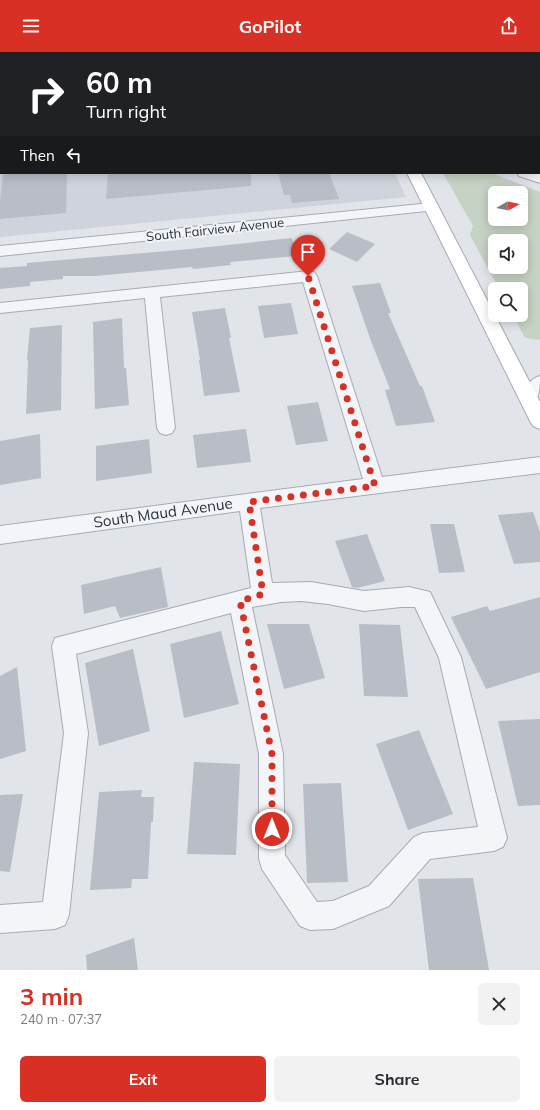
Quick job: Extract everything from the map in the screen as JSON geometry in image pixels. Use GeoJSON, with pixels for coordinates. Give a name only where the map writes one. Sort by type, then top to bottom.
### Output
{"type":"FeatureCollection","features":[{"type":"Feature","properties":{"kind":"main road"},"geometry":{"type":"LineString","coordinates":[[414,174],[540,421]]}},
{"type":"Feature","properties":{"kind":"street"},"geometry":{"type":"LineString","coordinates":[[527,174],[540,179]]}},
{"type":"Feature","properties":{"kind":"street","name":"South Fairview Avenue"},"geometry":{"type":"LineString","coordinates":[[0,251],[431,207]]}},
{"type":"Feature","properties":{"kind":"street"},"geometry":{"type":"LineString","coordinates":[[0,308],[308,276],[375,486]]}},
{"type":"Feature","properties":{"kind":"street"},"geometry":{"type":"LineString","coordinates":[[152,293],[166,428]]}},
{"type":"Feature","properties":{"kind":"street"},"geometry":{"type":"LineString","coordinates":[[528,397],[540,382]]}},
{"type":"Feature","properties":{"kind":"street","name":"South Maud Avenue"},"geometry":{"type":"LineString","coordinates":[[0,535],[540,465]]}},
{"type":"Feature","properties":{"kind":"street"},"geometry":{"type":"LineString","coordinates":[[249,502],[263,594]]}},
{"type":"Feature","properties":{"kind":"street"},"geometry":{"type":"LineString","coordinates":[[0,919],[55,914],[76,733],[63,646],[263,594],[295,591],[323,593],[354,601],[378,601],[414,596],[422,599],[450,657],[494,838],[423,846],[380,896],[333,915],[310,916],[272,859],[272,754],[240,601]]}},
{"type":"Feature","properties":{"kind":"shaded area"},"geometry":{"type":"Polygon","coordinates":[[[0,174],[395,174],[406,197],[0,237],[0,174]]]}},
{"type":"Feature","properties":{"kind":"green space"},"geometry":{"type":"Polygon","coordinates":[[[444,174],[495,174],[525,186],[488,186],[488,226],[528,226],[528,187],[540,192],[539,340],[525,338],[517,322],[528,322],[528,282],[495,282],[491,274],[528,274],[528,234],[488,234],[488,269],[470,235],[473,226],[444,174]]]}},
{"type":"Feature","properties":{"kind":"building"},"geometry":{"type":"Polygon","coordinates":[[[3,174],[67,174],[66,213],[0,219],[3,174]]]}},
{"type":"Feature","properties":{"kind":"building"},"geometry":{"type":"Polygon","coordinates":[[[108,174],[251,174],[251,186],[106,199],[108,174]]]}},
{"type":"Feature","properties":{"kind":"building"},"geometry":{"type":"Polygon","coordinates":[[[278,174],[329,174],[339,199],[292,203],[290,195],[284,195],[278,174]]]}},
{"type":"Feature","properties":{"kind":"building"},"geometry":{"type":"Polygon","coordinates":[[[347,232],[375,244],[357,262],[329,249],[347,232]]]}},
{"type":"Feature","properties":{"kind":"building"},"geometry":{"type":"Polygon","coordinates":[[[292,238],[296,256],[230,262],[231,265],[193,269],[192,267],[96,276],[63,276],[63,279],[30,282],[30,286],[0,289],[0,268],[27,266],[27,263],[190,249],[292,238]]]}},
{"type":"Feature","properties":{"kind":"building"},"geometry":{"type":"Polygon","coordinates":[[[380,283],[391,313],[388,313],[420,386],[422,386],[435,422],[396,426],[385,390],[390,389],[371,341],[352,286],[380,283]]]}},
{"type":"Feature","properties":{"kind":"building"},"geometry":{"type":"Polygon","coordinates":[[[291,303],[298,334],[264,338],[258,306],[291,303]]]}},
{"type":"Feature","properties":{"kind":"building"},"geometry":{"type":"Polygon","coordinates":[[[225,308],[231,338],[229,338],[240,392],[204,396],[192,312],[225,308]]]}},
{"type":"Feature","properties":{"kind":"building"},"geometry":{"type":"Polygon","coordinates":[[[122,318],[124,368],[126,368],[129,405],[95,409],[93,322],[122,318]]]}},
{"type":"Feature","properties":{"kind":"building"},"geometry":{"type":"Polygon","coordinates":[[[62,325],[61,410],[26,414],[27,360],[30,328],[62,325]]]}},
{"type":"Feature","properties":{"kind":"building"},"geometry":{"type":"Polygon","coordinates":[[[318,402],[328,441],[296,445],[287,406],[318,402]]]}},
{"type":"Feature","properties":{"kind":"building"},"geometry":{"type":"Polygon","coordinates":[[[246,429],[251,462],[197,468],[193,435],[246,429]]]}},
{"type":"Feature","properties":{"kind":"building"},"geometry":{"type":"Polygon","coordinates":[[[40,434],[41,478],[0,485],[0,441],[40,434]]]}},
{"type":"Feature","properties":{"kind":"building"},"geometry":{"type":"Polygon","coordinates":[[[149,439],[152,473],[96,481],[96,446],[149,439]]]}},
{"type":"Feature","properties":{"kind":"building"},"geometry":{"type":"Polygon","coordinates":[[[533,512],[540,532],[540,562],[514,564],[498,515],[533,512]]]}},
{"type":"Feature","properties":{"kind":"building"},"geometry":{"type":"Polygon","coordinates":[[[430,524],[454,524],[465,572],[439,573],[430,524]]]}},
{"type":"Feature","properties":{"kind":"building"},"geometry":{"type":"Polygon","coordinates":[[[367,534],[385,581],[357,588],[352,587],[335,541],[367,534]]]}},
{"type":"Feature","properties":{"kind":"building"},"geometry":{"type":"Polygon","coordinates":[[[161,567],[168,607],[120,618],[115,606],[84,614],[81,585],[161,567]]]}},
{"type":"Feature","properties":{"kind":"building"},"geometry":{"type":"Polygon","coordinates":[[[540,597],[540,672],[486,689],[451,617],[487,606],[490,611],[540,597]]]}},
{"type":"Feature","properties":{"kind":"building"},"geometry":{"type":"Polygon","coordinates":[[[267,624],[309,624],[325,678],[284,689],[267,624]]]}},
{"type":"Feature","properties":{"kind":"building"},"geometry":{"type":"Polygon","coordinates":[[[359,624],[400,625],[408,697],[364,696],[359,624]]]}},
{"type":"Feature","properties":{"kind":"building"},"geometry":{"type":"Polygon","coordinates":[[[221,631],[239,704],[184,718],[170,644],[221,631]]]}},
{"type":"Feature","properties":{"kind":"building"},"geometry":{"type":"Polygon","coordinates":[[[133,649],[150,731],[99,746],[85,663],[133,649]]]}},
{"type":"Feature","properties":{"kind":"building"},"geometry":{"type":"Polygon","coordinates":[[[17,667],[26,751],[0,759],[0,676],[17,667]]]}},
{"type":"Feature","properties":{"kind":"building"},"geometry":{"type":"Polygon","coordinates":[[[540,719],[540,805],[518,806],[498,721],[540,719]]]}},
{"type":"Feature","properties":{"kind":"building"},"geometry":{"type":"Polygon","coordinates":[[[419,730],[453,814],[408,830],[376,744],[419,730]]]}},
{"type":"Feature","properties":{"kind":"building"},"geometry":{"type":"Polygon","coordinates":[[[194,762],[240,764],[236,855],[187,854],[194,762]]]}},
{"type":"Feature","properties":{"kind":"building"},"geometry":{"type":"Polygon","coordinates":[[[341,783],[348,882],[307,883],[303,784],[341,783]]]}},
{"type":"Feature","properties":{"kind":"building"},"geometry":{"type":"Polygon","coordinates":[[[142,790],[141,797],[154,797],[148,879],[132,879],[131,888],[90,890],[99,792],[142,790]]]}},
{"type":"Feature","properties":{"kind":"building"},"geometry":{"type":"Polygon","coordinates":[[[23,794],[10,872],[0,871],[0,795],[23,794]]]}},
{"type":"Feature","properties":{"kind":"building"},"geometry":{"type":"Polygon","coordinates":[[[473,878],[489,970],[429,970],[418,879],[473,878]]]}},
{"type":"Feature","properties":{"kind":"building"},"geometry":{"type":"Polygon","coordinates":[[[134,938],[138,970],[87,970],[86,955],[134,938]]]}},
{"type":"Feature","properties":{"kind":"route"},"geometry":{"type":"LineString","coordinates":[[272,829],[272,754],[240,601],[263,594],[249,502],[375,486],[308,276]]}}]}
